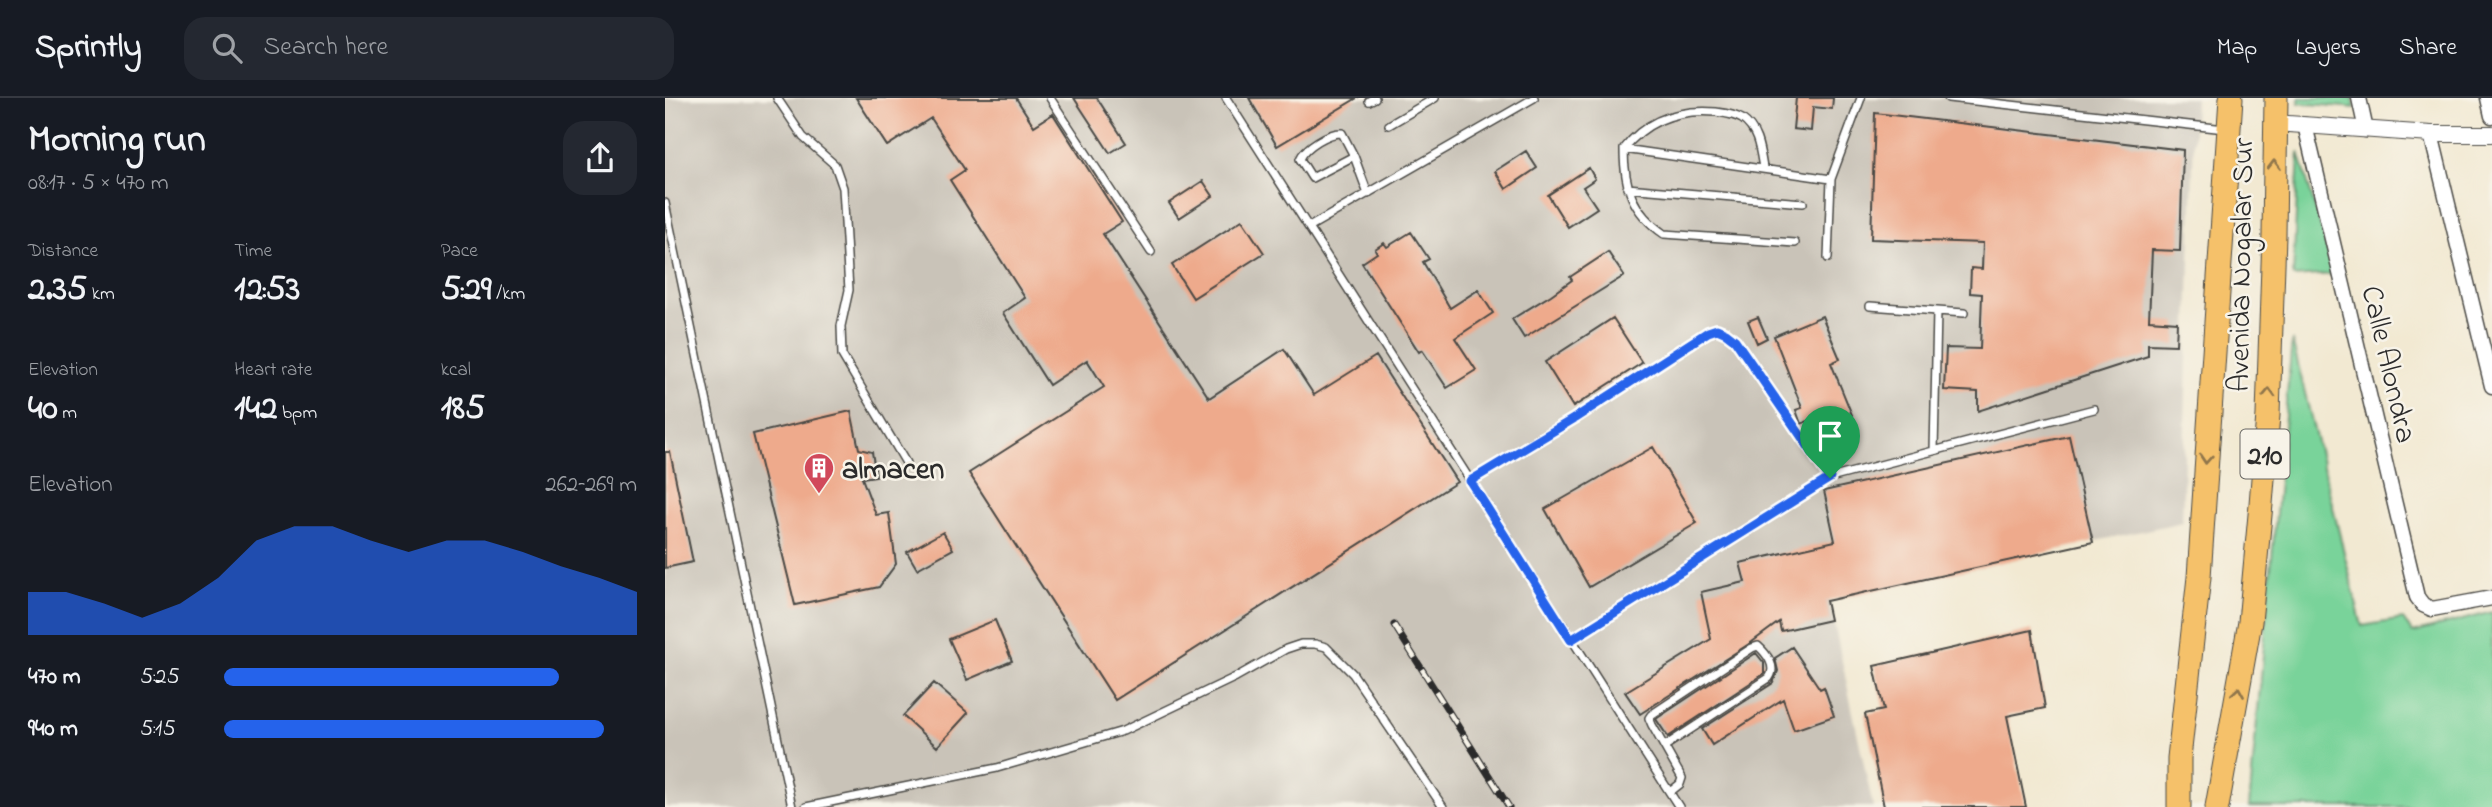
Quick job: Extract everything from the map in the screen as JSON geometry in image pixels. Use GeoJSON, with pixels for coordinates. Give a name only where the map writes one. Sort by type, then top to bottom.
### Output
{"type":"FeatureCollection","features":[{"type":"Feature","properties":{"kind":"highway","name":"Avenida Nogalar Sur"},"geometry":{"type":"LineString","coordinates":[[2179,807],[2179,758],[2199,577],[2231,98]]}},
{"type":"Feature","properties":{"kind":"highway","name":"Avenida Nogalar Sur"},"geometry":{"type":"LineString","coordinates":[[2217,807],[2250,622],[2269,415],[2276,98]]}},
{"type":"Feature","properties":{"kind":"highway"},"geometry":{"type":"LineString","coordinates":[[2230,740],[2233,807]]}},
{"type":"Feature","properties":{"kind":"highway"},"geometry":{"type":"LineString","coordinates":[[2167,807],[2179,758]]}},
{"type":"Feature","properties":{"kind":"street"},"geometry":{"type":"LineString","coordinates":[[2359,98],[2366,130]]}},
{"type":"Feature","properties":{"kind":"street"},"geometry":{"type":"LineString","coordinates":[[2488,98],[2492,116]]}},
{"type":"Feature","properties":{"kind":"street"},"geometry":{"type":"LineString","coordinates":[[2274,123],[2431,134],[2492,134]]}},
{"type":"Feature","properties":{"kind":"street","name":"Calle Alondra"},"geometry":{"type":"LineString","coordinates":[[2305,125],[2413,586],[2423,605],[2432,609],[2492,598]]}},
{"type":"Feature","properties":{"kind":"street"},"geometry":{"type":"LineString","coordinates":[[2431,134],[2492,386]]}},
{"type":"Feature","properties":{"kind":"lane"},"geometry":{"type":"LineString","coordinates":[[778,98],[803,137],[835,165],[843,188],[849,290],[841,326],[842,355],[906,463]]}},
{"type":"Feature","properties":{"kind":"lane"},"geometry":{"type":"LineString","coordinates":[[1050,98],[1151,252]]}},
{"type":"Feature","properties":{"kind":"lane"},"geometry":{"type":"LineString","coordinates":[[1226,98],[1679,807]]}},
{"type":"Feature","properties":{"kind":"lane"},"geometry":{"type":"LineString","coordinates":[[1389,125],[1435,98]]}},
{"type":"Feature","properties":{"kind":"lane"},"geometry":{"type":"LineString","coordinates":[[1309,227],[1534,98]]}},
{"type":"Feature","properties":{"kind":"lane"},"geometry":{"type":"LineString","coordinates":[[1828,258],[1831,179],[1861,98]]}},
{"type":"Feature","properties":{"kind":"lane"},"geometry":{"type":"LineString","coordinates":[[1948,98],[2229,129]]}},
{"type":"Feature","properties":{"kind":"lane"},"geometry":{"type":"LineString","coordinates":[[1763,168],[1755,134],[1740,118],[1728,113],[1678,113],[1657,120],[1633,138],[1624,149],[1627,188],[1635,205],[1649,223],[1664,234],[1795,243]]}},
{"type":"Feature","properties":{"kind":"lane"},"geometry":{"type":"LineString","coordinates":[[1354,156],[1312,178],[1300,159],[1303,152],[1335,132],[1342,133],[1354,156],[1368,194]]}},
{"type":"Feature","properties":{"kind":"lane"},"geometry":{"type":"LineString","coordinates":[[1624,149],[1831,179]]}},
{"type":"Feature","properties":{"kind":"lane"},"geometry":{"type":"LineString","coordinates":[[1627,188],[1803,204]]}},
{"type":"Feature","properties":{"kind":"lane"},"geometry":{"type":"LineString","coordinates":[[665,203],[792,807]]}},
{"type":"Feature","properties":{"kind":"lane"},"geometry":{"type":"LineString","coordinates":[[1870,306],[1964,313]]}},
{"type":"Feature","properties":{"kind":"lane"},"geometry":{"type":"LineString","coordinates":[[1934,451],[1937,311]]}},
{"type":"Feature","properties":{"kind":"lane"},"geometry":{"type":"LineString","coordinates":[[1470,481],[1575,418],[1708,332],[1717,329],[1735,340],[1830,478]]}},
{"type":"Feature","properties":{"kind":"lane"},"geometry":{"type":"LineString","coordinates":[[1571,640],[1830,478],[2094,409]]}},
{"type":"Feature","properties":{"kind":"lane"},"geometry":{"type":"LineString","coordinates":[[806,807],[997,768],[1123,731],[1286,649],[1301,644],[1315,644],[1326,647],[1353,674],[1443,807]]}},
{"type":"Feature","properties":{"kind":"lane"},"geometry":{"type":"LineString","coordinates":[[1665,746],[1769,678],[1773,673],[1773,666],[1762,649],[1758,646],[1752,648],[1649,718],[1682,778],[1669,792]]}},
{"type":"Feature","properties":{"kind":"shaded area"},"geometry":{"type":"Polygon","coordinates":[[[665,98],[2195,98],[2182,522],[1829,600],[1873,807],[665,807],[665,98]]]}},
{"type":"Feature","properties":{"kind":"green space"},"geometry":{"type":"Polygon","coordinates":[[[2299,98],[2353,98],[2355,108],[2299,103],[2299,98]]]}},
{"type":"Feature","properties":{"kind":"green space"},"geometry":{"type":"Polygon","coordinates":[[[2299,152],[2334,274],[2293,277],[2299,152]]]}},
{"type":"Feature","properties":{"kind":"green space"},"geometry":{"type":"Polygon","coordinates":[[[2292,340],[2362,626],[2403,619],[2413,633],[2492,612],[2492,807],[2249,807],[2292,340]]]}},
{"type":"Feature","properties":{"kind":"building"},"geometry":{"type":"Polygon","coordinates":[[[856,98],[1016,98],[1034,126],[1053,114],[1122,222],[1103,234],[1209,398],[1284,349],[1314,395],[1376,356],[1457,482],[1115,700],[969,473],[1104,387],[1087,360],[1049,385],[1003,313],[1025,298],[950,180],[965,170],[931,118],[887,146],[856,98]]]}},
{"type":"Feature","properties":{"kind":"building"},"geometry":{"type":"Polygon","coordinates":[[[1074,98],[1097,98],[1126,143],[1110,153],[1074,98]]]}},
{"type":"Feature","properties":{"kind":"building"},"geometry":{"type":"Polygon","coordinates":[[[1249,98],[1357,98],[1277,146],[1249,98]]]}},
{"type":"Feature","properties":{"kind":"building"},"geometry":{"type":"Polygon","coordinates":[[[1796,98],[1833,98],[1832,109],[1813,107],[1811,131],[1793,129],[1796,98]]]}},
{"type":"Feature","properties":{"kind":"building"},"geometry":{"type":"Polygon","coordinates":[[[1875,113],[2183,150],[2180,251],[2152,250],[2149,320],[2177,322],[2176,345],[2148,344],[2148,356],[1978,411],[1978,392],[1944,390],[1946,348],[1980,349],[1982,294],[1970,293],[1971,268],[1982,269],[1983,243],[1871,239],[1875,113]]]}},
{"type":"Feature","properties":{"kind":"building"},"geometry":{"type":"Polygon","coordinates":[[[1526,151],[1537,168],[1506,189],[1495,171],[1526,151]]]}},
{"type":"Feature","properties":{"kind":"building"},"geometry":{"type":"Polygon","coordinates":[[[1589,168],[1595,179],[1583,187],[1597,208],[1568,227],[1548,195],[1589,168]]]}},
{"type":"Feature","properties":{"kind":"building"},"geometry":{"type":"Polygon","coordinates":[[[1203,181],[1213,196],[1179,218],[1169,203],[1203,181]]]}},
{"type":"Feature","properties":{"kind":"building"},"geometry":{"type":"Polygon","coordinates":[[[1242,220],[1264,253],[1193,298],[1172,265],[1242,220]]]}},
{"type":"Feature","properties":{"kind":"building"},"geometry":{"type":"Polygon","coordinates":[[[1411,232],[1429,259],[1423,262],[1450,308],[1478,290],[1493,313],[1455,338],[1476,370],[1447,388],[1422,350],[1419,352],[1362,263],[1377,253],[1375,249],[1384,243],[1387,247],[1411,232]]]}},
{"type":"Feature","properties":{"kind":"building"},"geometry":{"type":"Polygon","coordinates":[[[1608,252],[1624,276],[1524,338],[1512,319],[1551,295],[1572,280],[1570,277],[1608,252]]]}},
{"type":"Feature","properties":{"kind":"building"},"geometry":{"type":"Polygon","coordinates":[[[1822,316],[1840,359],[1831,363],[1852,415],[1812,432],[1808,421],[1801,424],[1796,410],[1802,408],[1774,336],[1822,316]]]}},
{"type":"Feature","properties":{"kind":"building"},"geometry":{"type":"Polygon","coordinates":[[[1758,317],[1767,338],[1757,343],[1748,321],[1758,317]]]}},
{"type":"Feature","properties":{"kind":"building"},"geometry":{"type":"Polygon","coordinates":[[[1613,318],[1642,363],[1573,407],[1545,362],[1613,318]]]}},
{"type":"Feature","properties":{"kind":"building","name":"almacen"},"geometry":{"type":"Polygon","coordinates":[[[851,411],[859,449],[872,452],[876,476],[862,478],[876,515],[889,513],[896,564],[879,587],[795,605],[753,434],[851,411]]]}},
{"type":"Feature","properties":{"kind":"building"},"geometry":{"type":"Polygon","coordinates":[[[2069,436],[2093,542],[1826,601],[1830,620],[1781,631],[1779,622],[1640,714],[1625,692],[1711,639],[1701,592],[1745,582],[1740,563],[1835,541],[1824,491],[2069,436]]]}},
{"type":"Feature","properties":{"kind":"building"},"geometry":{"type":"Polygon","coordinates":[[[1653,447],[1697,523],[1589,587],[1545,509],[1653,447]]]}},
{"type":"Feature","properties":{"kind":"building"},"geometry":{"type":"Polygon","coordinates":[[[665,452],[670,452],[693,562],[665,568],[665,452]]]}},
{"type":"Feature","properties":{"kind":"building"},"geometry":{"type":"Polygon","coordinates":[[[943,532],[953,549],[917,569],[907,552],[943,532]]]}},
{"type":"Feature","properties":{"kind":"building"},"geometry":{"type":"Polygon","coordinates":[[[995,620],[1012,661],[967,680],[949,639],[995,620]]]}},
{"type":"Feature","properties":{"kind":"building"},"geometry":{"type":"Polygon","coordinates":[[[2032,630],[2045,708],[2007,716],[2026,807],[1884,807],[1865,714],[1884,710],[1874,666],[2032,630]]]}},
{"type":"Feature","properties":{"kind":"building"},"geometry":{"type":"Polygon","coordinates":[[[1792,647],[1820,689],[1824,687],[1834,716],[1794,730],[1783,699],[1712,745],[1702,729],[1773,683],[1778,671],[1775,658],[1792,647]]]}},
{"type":"Feature","properties":{"kind":"building"},"geometry":{"type":"Polygon","coordinates":[[[1756,653],[1764,663],[1764,674],[1668,737],[1656,719],[1756,653]]]}},
{"type":"Feature","properties":{"kind":"building"},"geometry":{"type":"Polygon","coordinates":[[[934,683],[968,713],[937,747],[903,716],[934,683]]]}},
{"type":"Feature","properties":{"kind":"railway"},"geometry":{"type":"LineString","coordinates":[[1394,625],[1509,807]]}},
{"type":"Feature","properties":{"kind":"place","name":"almacen"},"geometry":{"type":"Point","coordinates":[819,495]}},
{"type":"Feature","properties":{"kind":"route"},"geometry":{"type":"LineString","coordinates":[[1717,329],[1735,340],[1830,478],[1571,640],[1470,481],[1575,418],[1708,332],[1717,329]]}}]}
